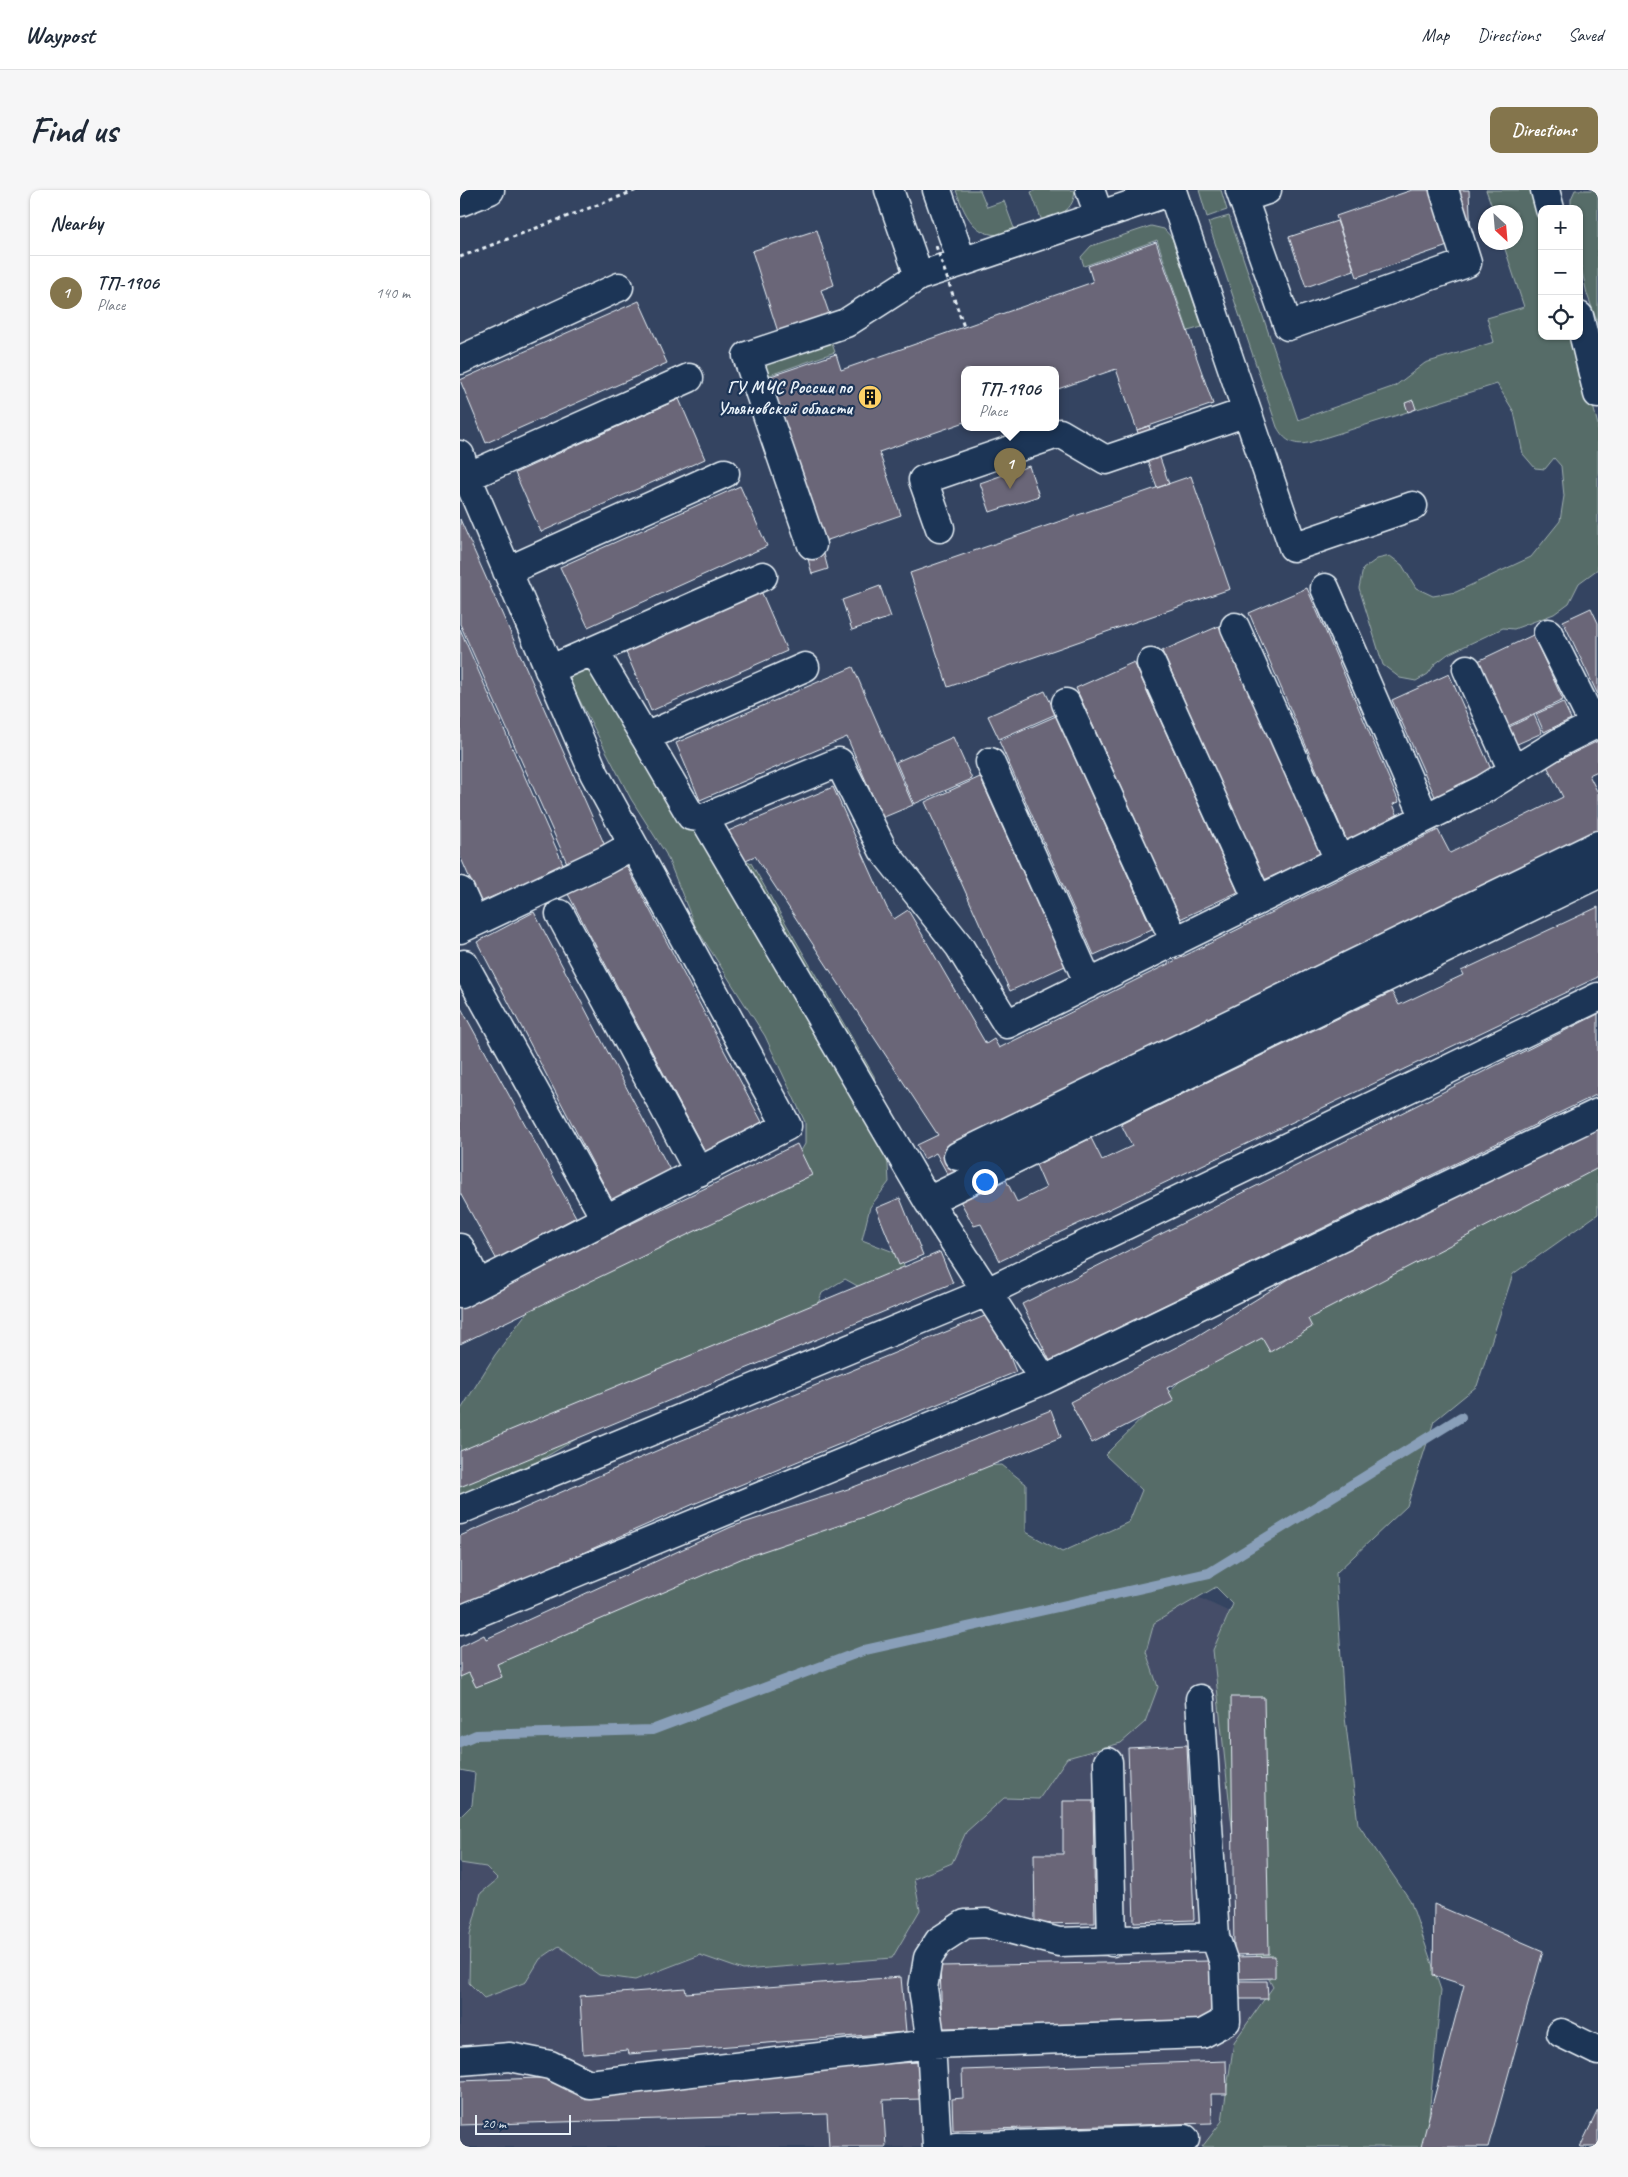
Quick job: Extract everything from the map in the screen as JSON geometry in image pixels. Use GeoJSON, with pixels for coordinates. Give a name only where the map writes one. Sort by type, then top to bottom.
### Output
{"type":"FeatureCollection","features":[{"type":"Feature","properties":{"kind":"main road"},"geometry":{"type":"LineString","coordinates":[[460,202],[490,190]]}},
{"type":"Feature","properties":{"kind":"main road"},"geometry":{"type":"LineString","coordinates":[[890,190],[919,276]]}},
{"type":"Feature","properties":{"kind":"main road"},"geometry":{"type":"LineString","coordinates":[[937,190],[962,262]]}},
{"type":"Feature","properties":{"kind":"main road"},"geometry":{"type":"LineString","coordinates":[[1090,190],[1099,215]]}},
{"type":"Feature","properties":{"kind":"main road"},"geometry":{"type":"LineString","coordinates":[[1250,193],[1288,326],[1468,263],[1444,190]]}},
{"type":"Feature","properties":{"kind":"main road"},"geometry":{"type":"LineString","coordinates":[[1545,190],[1549,205]]}},
{"type":"Feature","properties":{"kind":"main road"},"geometry":{"type":"LineString","coordinates":[[812,545],[748,356],[846,323],[919,276],[1172,191],[1293,547],[1413,506]]}},
{"type":"Feature","properties":{"kind":"main road"},"geometry":{"type":"LineString","coordinates":[[460,360],[619,287]]}},
{"type":"Feature","properties":{"kind":"main road"},"geometry":{"type":"LineString","coordinates":[[1583,332],[1598,394]]}},
{"type":"Feature","properties":{"kind":"main road"},"geometry":{"type":"LineString","coordinates":[[460,1248],[469,1289],[787,1126],[594,773],[464,466],[689,378]]}},
{"type":"Feature","properties":{"kind":"main road"},"geometry":{"type":"LineString","coordinates":[[940,528],[923,480],[1060,433],[1106,460],[1247,412]]}},
{"type":"Feature","properties":{"kind":"main road"},"geometry":{"type":"LineString","coordinates":[[507,571],[725,473]]}},
{"type":"Feature","properties":{"kind":"main road"},"geometry":{"type":"LineString","coordinates":[[549,670],[763,576]]}},
{"type":"Feature","properties":{"kind":"main road"},"geometry":{"type":"LineString","coordinates":[[1325,588],[1425,818]]}},
{"type":"Feature","properties":{"kind":"main road"},"geometry":{"type":"LineString","coordinates":[[1235,627],[1339,860]]}},
{"type":"Feature","properties":{"kind":"main road"},"geometry":{"type":"LineString","coordinates":[[594,651],[691,816],[704,818],[839,762],[883,850],[959,946],[1007,1024],[1484,789],[1560,742],[1596,724],[1548,633]]}},
{"type":"Feature","properties":{"kind":"main road"},"geometry":{"type":"LineString","coordinates":[[1151,663],[1258,900]]}},
{"type":"Feature","properties":{"kind":"main road"},"geometry":{"type":"LineString","coordinates":[[645,737],[805,667]]}},
{"type":"Feature","properties":{"kind":"main road"},"geometry":{"type":"LineString","coordinates":[[1467,669],[1513,771]]}},
{"type":"Feature","properties":{"kind":"main road"},"geometry":{"type":"LineString","coordinates":[[1066,703],[1175,942]]}},
{"type":"Feature","properties":{"kind":"main road"},"geometry":{"type":"LineString","coordinates":[[990,762],[1089,984]]}},
{"type":"Feature","properties":{"kind":"main road"},"geometry":{"type":"LineString","coordinates":[[704,818],[928,1201],[1044,1380]]}},
{"type":"Feature","properties":{"kind":"main road"},"geometry":{"type":"LineString","coordinates":[[460,891],[467,926],[606,860],[633,845]]}},
{"type":"Feature","properties":{"kind":"main road"},"geometry":{"type":"LineString","coordinates":[[958,1156],[1598,845]]}},
{"type":"Feature","properties":{"kind":"main road"},"geometry":{"type":"LineString","coordinates":[[928,1201],[1598,874]]}},
{"type":"Feature","properties":{"kind":"main road"},"geometry":{"type":"LineString","coordinates":[[560,914],[699,1172]]}},
{"type":"Feature","properties":{"kind":"main road"},"geometry":{"type":"LineString","coordinates":[[464,964],[606,1220]]}},
{"type":"Feature","properties":{"kind":"main road"},"geometry":{"type":"LineString","coordinates":[[460,1510],[987,1292],[1598,996]]}},
{"type":"Feature","properties":{"kind":"main road"},"geometry":{"type":"LineString","coordinates":[[460,1620],[1044,1380],[1598,1113]]}},
{"type":"Feature","properties":{"kind":"main road"},"geometry":{"type":"LineString","coordinates":[[460,2061],[510,2057],[550,2065],[589,2084],[931,2044],[1202,2034],[1226,2021],[1224,1963],[1215,1937],[1200,1699]]}},
{"type":"Feature","properties":{"kind":"main road"},"geometry":{"type":"LineString","coordinates":[[1108,1762],[1112,1942]]}},
{"type":"Feature","properties":{"kind":"main road"},"geometry":{"type":"LineString","coordinates":[[937,2147],[931,2044],[923,1988],[928,1958],[940,1941],[965,1924],[986,1923],[1058,1942],[1112,1942],[1215,1937]]}},
{"type":"Feature","properties":{"kind":"main road"},"geometry":{"type":"LineString","coordinates":[[1561,2033],[1598,2052]]}},
{"type":"Feature","properties":{"kind":"main road"},"geometry":{"type":"LineString","coordinates":[[956,2147],[1185,2139]]}},
{"type":"Feature","properties":{"kind":"path"},"geometry":{"type":"LineString","coordinates":[[460,257],[637,190]]}},
{"type":"Feature","properties":{"kind":"path"},"geometry":{"type":"LineString","coordinates":[[936,246],[964,328]]}},
{"type":"Feature","properties":{"kind":"shaded area"},"geometry":{"type":"Polygon","coordinates":[[[1140,1570],[1287,1639],[1328,2147],[460,2147],[460,1841],[1140,1570]]]}},
{"type":"Feature","properties":{"kind":"green space"},"geometry":{"type":"Polygon","coordinates":[[[956,190],[980,190],[987,207],[1004,201],[1015,231],[1003,234],[983,232],[976,227],[964,211],[956,190]]]}},
{"type":"Feature","properties":{"kind":"green space"},"geometry":{"type":"Polygon","coordinates":[[[1036,190],[1075,190],[1069,208],[1060,215],[1042,221],[1031,192],[1036,190]]]}},
{"type":"Feature","properties":{"kind":"green space"},"geometry":{"type":"Polygon","coordinates":[[[1199,190],[1221,190],[1227,210],[1207,217],[1199,190]]]}},
{"type":"Feature","properties":{"kind":"green space"},"geometry":{"type":"Polygon","coordinates":[[[1486,190],[1530,190],[1538,215],[1538,340],[1576,340],[1598,425],[1598,569],[1579,583],[1569,603],[1554,614],[1514,629],[1503,628],[1448,654],[1435,664],[1428,674],[1416,681],[1400,678],[1383,665],[1359,588],[1363,569],[1377,559],[1390,556],[1402,565],[1416,588],[1433,596],[1456,592],[1531,557],[1560,521],[1564,496],[1561,466],[1554,458],[1545,469],[1535,468],[1523,454],[1514,412],[1497,384],[1308,443],[1298,444],[1286,439],[1277,427],[1208,222],[1229,216],[1298,420],[1395,386],[1425,363],[1494,342],[1487,318],[1524,307],[1505,250],[1523,250],[1523,205],[1491,205],[1486,190]]]}},
{"type":"Feature","properties":{"kind":"green space"},"geometry":{"type":"Polygon","coordinates":[[[1575,190],[1598,190],[1598,324],[1587,294],[1583,276],[1583,205],[1571,205],[1571,199],[1575,190]]]}},
{"type":"Feature","properties":{"kind":"green space"},"geometry":{"type":"Polygon","coordinates":[[[1151,226],[1164,229],[1172,238],[1202,327],[1188,331],[1157,240],[1084,266],[1081,257],[1091,246],[1151,226]]]}},
{"type":"Feature","properties":{"kind":"green space"},"geometry":{"type":"Polygon","coordinates":[[[831,341],[835,352],[767,376],[764,362],[831,341]]]}},
{"type":"Feature","properties":{"kind":"green space"},"geometry":{"type":"Polygon","coordinates":[[[570,654],[590,658],[698,831],[751,863],[874,1076],[887,1149],[889,1182],[870,1207],[862,1240],[899,1254],[907,1272],[872,1294],[845,1279],[822,1293],[806,1335],[641,1401],[484,1493],[460,1512],[460,1411],[495,1355],[536,1300],[792,1166],[805,1144],[805,1122],[765,1036],[695,926],[666,854],[631,799],[569,680],[570,654]]]}},
{"type":"Feature","properties":{"kind":"green space"},"geometry":{"type":"Polygon","coordinates":[[[1598,1161],[1598,1214],[1513,1274],[1477,1386],[1434,1421],[1407,1506],[1336,1573],[1344,1709],[1358,1824],[1410,1900],[1441,1990],[1426,2147],[1202,2147],[1222,2121],[1234,2042],[1273,1987],[1243,1929],[1213,1650],[1233,1604],[1216,1587],[1154,1623],[1146,1652],[1158,1687],[1145,1722],[1121,1743],[1067,1758],[1039,1799],[1004,1798],[966,1832],[952,1863],[914,1879],[920,1910],[892,1958],[743,1970],[700,1955],[635,1980],[599,1975],[559,1946],[540,1959],[526,1982],[484,1998],[469,1983],[470,1934],[481,1893],[498,1879],[486,1867],[460,1863],[460,1817],[472,1805],[475,1773],[460,1770],[460,1671],[532,1639],[589,1624],[941,1468],[1002,1465],[1026,1484],[1026,1532],[1062,1552],[1129,1522],[1142,1490],[1105,1455],[1184,1377],[1598,1161]]]}},
{"type":"Feature","properties":{"kind":"building"},"geometry":{"type":"Polygon","coordinates":[[[1412,190],[1469,190],[1471,238],[1357,277],[1336,216],[1412,190]]]}},
{"type":"Feature","properties":{"kind":"building"},"geometry":{"type":"Polygon","coordinates":[[[1337,221],[1354,270],[1306,287],[1289,237],[1337,221]]]}},
{"type":"Feature","properties":{"kind":"building"},"geometry":{"type":"Polygon","coordinates":[[[817,230],[834,285],[821,290],[830,316],[778,332],[752,251],[817,230]]]}},
{"type":"Feature","properties":{"kind":"building","name":"ГУ МЧС России по Ульяновской области"},"geometry":{"type":"Polygon","coordinates":[[[1156,242],[1213,404],[1137,430],[1116,369],[1059,389],[1059,366],[961,366],[961,423],[879,452],[901,515],[825,541],[768,377],[836,354],[841,370],[1093,282],[1088,266],[1156,242]]]}},
{"type":"Feature","properties":{"kind":"building"},"geometry":{"type":"Polygon","coordinates":[[[639,301],[667,363],[486,443],[460,380],[639,301]]]}},
{"type":"Feature","properties":{"kind":"building"},"geometry":{"type":"Polygon","coordinates":[[[679,399],[705,459],[541,532],[515,473],[679,399]]]}},
{"type":"Feature","properties":{"kind":"building"},"geometry":{"type":"Polygon","coordinates":[[[1413,400],[1416,409],[1408,412],[1405,403],[1413,400]]]}},
{"type":"Feature","properties":{"kind":"building"},"geometry":{"type":"Polygon","coordinates":[[[1149,426],[1169,484],[1157,488],[1137,430],[1149,426]]]}},
{"type":"Feature","properties":{"kind":"building"},"geometry":{"type":"Polygon","coordinates":[[[1029,466],[1039,496],[990,512],[980,483],[1029,466]]]}},
{"type":"Feature","properties":{"kind":"building"},"geometry":{"type":"Polygon","coordinates":[[[1191,476],[1230,589],[948,687],[910,573],[1191,476]]]}},
{"type":"Feature","properties":{"kind":"building"},"geometry":{"type":"Polygon","coordinates":[[[740,486],[767,546],[588,627],[560,567],[740,486]]]}},
{"type":"Feature","properties":{"kind":"building"},"geometry":{"type":"Polygon","coordinates":[[[460,519],[606,848],[568,865],[460,624],[460,519]]]}},
{"type":"Feature","properties":{"kind":"building"},"geometry":{"type":"Polygon","coordinates":[[[824,554],[828,569],[812,574],[808,559],[824,554]]]}},
{"type":"Feature","properties":{"kind":"building"},"geometry":{"type":"Polygon","coordinates":[[[880,586],[891,617],[852,630],[842,600],[880,586]]]}},
{"type":"Feature","properties":{"kind":"building"},"geometry":{"type":"Polygon","coordinates":[[[1307,588],[1399,802],[1393,804],[1399,819],[1347,841],[1249,613],[1307,588]]]}},
{"type":"Feature","properties":{"kind":"building"},"geometry":{"type":"Polygon","coordinates":[[[761,591],[787,651],[651,711],[625,650],[761,591]]]}},
{"type":"Feature","properties":{"kind":"building"},"geometry":{"type":"Polygon","coordinates":[[[1591,608],[1598,623],[1598,695],[1563,621],[1591,608]]]}},
{"type":"Feature","properties":{"kind":"building"},"geometry":{"type":"Polygon","coordinates":[[[1219,626],[1322,854],[1264,880],[1162,651],[1219,626]]]}},
{"type":"Feature","properties":{"kind":"building"},"geometry":{"type":"Polygon","coordinates":[[[460,629],[564,866],[480,902],[460,856],[460,629]]]}},
{"type":"Feature","properties":{"kind":"building"},"geometry":{"type":"Polygon","coordinates":[[[1533,635],[1563,700],[1508,726],[1478,661],[1533,635]]]}},
{"type":"Feature","properties":{"kind":"building"},"geometry":{"type":"Polygon","coordinates":[[[1134,662],[1238,892],[1180,919],[1076,688],[1134,662]]]}},
{"type":"Feature","properties":{"kind":"building"},"geometry":{"type":"Polygon","coordinates":[[[853,667],[913,805],[882,818],[847,737],[700,800],[676,743],[853,667]]]}},
{"type":"Feature","properties":{"kind":"building"},"geometry":{"type":"Polygon","coordinates":[[[1449,674],[1494,776],[1437,801],[1392,700],[1449,674]]]}},
{"type":"Feature","properties":{"kind":"building"},"geometry":{"type":"Polygon","coordinates":[[[1045,691],[1056,714],[999,739],[988,716],[1045,691]]]}},
{"type":"Feature","properties":{"kind":"building"},"geometry":{"type":"Polygon","coordinates":[[[1563,702],[1571,719],[1544,732],[1536,714],[1563,702]]]}},
{"type":"Feature","properties":{"kind":"building"},"geometry":{"type":"Polygon","coordinates":[[[1534,715],[1542,733],[1515,745],[1507,728],[1534,715]]]}},
{"type":"Feature","properties":{"kind":"building"},"geometry":{"type":"Polygon","coordinates":[[[1056,716],[1152,929],[1094,955],[999,741],[1056,716]]]}},
{"type":"Feature","properties":{"kind":"building"},"geometry":{"type":"Polygon","coordinates":[[[953,737],[972,779],[914,804],[896,762],[953,737]]]}},
{"type":"Feature","properties":{"kind":"building"},"geometry":{"type":"Polygon","coordinates":[[[1598,741],[1598,771],[1589,775],[1598,793],[1598,860],[949,1177],[936,1153],[924,1159],[917,1145],[938,1135],[755,856],[741,862],[728,831],[833,787],[887,908],[894,919],[908,910],[986,1044],[994,1039],[999,1048],[1438,830],[1450,853],[1563,797],[1547,766],[1598,741]]]}},
{"type":"Feature","properties":{"kind":"building"},"geometry":{"type":"Polygon","coordinates":[[[980,777],[1065,966],[1010,991],[925,802],[980,777]]]}},
{"type":"Feature","properties":{"kind":"building"},"geometry":{"type":"Polygon","coordinates":[[[625,863],[762,1122],[706,1153],[568,894],[625,863]]]}},
{"type":"Feature","properties":{"kind":"building"},"geometry":{"type":"Polygon","coordinates":[[[1598,907],[1598,977],[1000,1261],[981,1224],[974,1226],[959,1199],[971,1193],[973,1196],[1006,1180],[1017,1202],[1046,1188],[1036,1165],[1091,1138],[1102,1160],[1132,1146],[1121,1124],[1392,992],[1399,1005],[1463,975],[1461,971],[1598,907]]]}},
{"type":"Feature","properties":{"kind":"building"},"geometry":{"type":"Polygon","coordinates":[[[534,912],[672,1174],[614,1204],[477,942],[534,912]]]}},
{"type":"Feature","properties":{"kind":"building"},"geometry":{"type":"Polygon","coordinates":[[[460,1006],[576,1217],[497,1260],[460,1193],[460,1006]]]}},
{"type":"Feature","properties":{"kind":"building"},"geometry":{"type":"Polygon","coordinates":[[[1598,1014],[1598,1094],[1050,1361],[1022,1304],[1598,1014]]]}},
{"type":"Feature","properties":{"kind":"building"},"geometry":{"type":"Polygon","coordinates":[[[1598,1126],[1598,1168],[1308,1319],[1312,1327],[1270,1352],[1262,1338],[1167,1388],[1174,1401],[1092,1443],[1070,1402],[1194,1338],[1289,1279],[1598,1126]]]}},
{"type":"Feature","properties":{"kind":"building"},"geometry":{"type":"Polygon","coordinates":[[[797,1144],[812,1175],[460,1344],[460,1306],[797,1144]]]}},
{"type":"Feature","properties":{"kind":"building"},"geometry":{"type":"Polygon","coordinates":[[[900,1198],[923,1255],[899,1265],[876,1208],[900,1198]]]}},
{"type":"Feature","properties":{"kind":"building"},"geometry":{"type":"Polygon","coordinates":[[[940,1252],[953,1283],[460,1487],[460,1451],[940,1252]]]}},
{"type":"Feature","properties":{"kind":"building"},"geometry":{"type":"Polygon","coordinates":[[[992,1313],[1016,1372],[696,1503],[460,1607],[460,1536],[670,1445],[992,1313]]]}},
{"type":"Feature","properties":{"kind":"building"},"geometry":{"type":"Polygon","coordinates":[[[1051,1410],[1061,1437],[864,1517],[743,1558],[497,1664],[502,1677],[476,1687],[469,1673],[460,1677],[460,1647],[484,1635],[486,1639],[731,1527],[851,1488],[1051,1410]]]}},
{"type":"Feature","properties":{"kind":"building"},"geometry":{"type":"Polygon","coordinates":[[[1231,1697],[1264,1697],[1269,1954],[1234,1955],[1231,1697]]]}},
{"type":"Feature","properties":{"kind":"building"},"geometry":{"type":"Polygon","coordinates":[[[1187,1745],[1194,1920],[1134,1922],[1128,1748],[1187,1745]]]}},
{"type":"Feature","properties":{"kind":"building"},"geometry":{"type":"Polygon","coordinates":[[[1063,1801],[1093,1801],[1095,1923],[1035,1924],[1034,1854],[1063,1854],[1063,1801]]]}},
{"type":"Feature","properties":{"kind":"building"},"geometry":{"type":"Polygon","coordinates":[[[1434,1904],[1543,1951],[1488,2147],[1421,2147],[1464,1985],[1433,1975],[1434,1904]]]}},
{"type":"Feature","properties":{"kind":"building"},"geometry":{"type":"Polygon","coordinates":[[[1275,1956],[1275,1978],[1236,1979],[1235,1957],[1275,1956]]]}},
{"type":"Feature","properties":{"kind":"building"},"geometry":{"type":"Polygon","coordinates":[[[1210,1961],[1211,2023],[942,2028],[940,1966],[1210,1961]]]}},
{"type":"Feature","properties":{"kind":"building"},"geometry":{"type":"Polygon","coordinates":[[[901,1977],[906,2032],[629,2054],[628,2050],[583,2054],[580,1996],[685,1988],[686,1993],[901,1977]]]}},
{"type":"Feature","properties":{"kind":"building"},"geometry":{"type":"Polygon","coordinates":[[[1236,1981],[1267,1981],[1268,1999],[1237,1999],[1236,1981]]]}},
{"type":"Feature","properties":{"kind":"building"},"geometry":{"type":"Polygon","coordinates":[[[1226,2061],[1227,2094],[1211,2094],[1212,2123],[953,2130],[952,2099],[963,2098],[962,2070],[1226,2061]]]}},
{"type":"Feature","properties":{"kind":"building"},"geometry":{"type":"Polygon","coordinates":[[[922,2062],[923,2099],[883,2100],[886,2147],[829,2147],[827,2114],[460,2125],[460,2081],[565,2077],[566,2088],[874,2064],[922,2062]]]}},
{"type":"Feature","properties":{"kind":"building"},"geometry":{"type":"Polygon","coordinates":[[[1598,2110],[1598,2147],[1580,2147],[1598,2110]]]}},
{"type":"Feature","properties":{"kind":"waterway"},"geometry":{"type":"LineString","coordinates":[[460,1742],[476,1735],[652,1730],[865,1650],[1209,1573],[1461,1417]]}},
{"type":"Feature","properties":{"kind":"place","name":"ГУ МЧС России по Ульяновской области"},"geometry":{"type":"Point","coordinates":[870,397]}},
{"type":"Feature","properties":{"kind":"place","name":"ТП-1906"},"geometry":{"type":"Point","coordinates":[1010,489]}}]}
